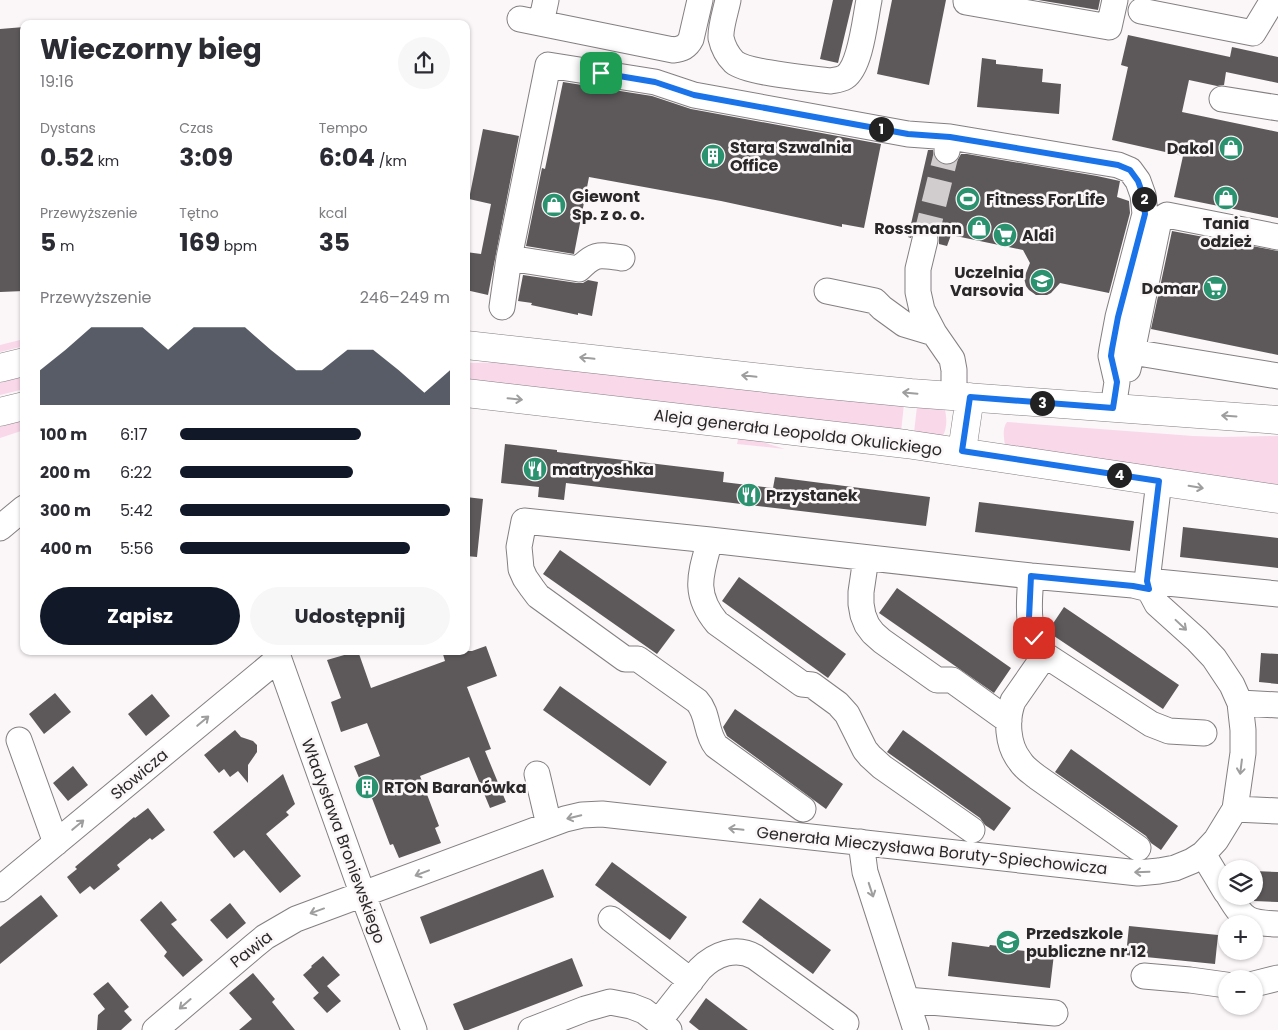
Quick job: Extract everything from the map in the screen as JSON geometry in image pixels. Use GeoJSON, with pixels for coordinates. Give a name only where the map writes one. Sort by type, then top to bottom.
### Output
{"type":"FeatureCollection","features":[{"type":"Feature","properties":{"kind":"main road"},"geometry":{"type":"LineString","coordinates":[[470,345],[810,383],[962,397],[1115,395],[1278,420]]}},
{"type":"Feature","properties":{"kind":"main road"},"geometry":{"type":"LineString","coordinates":[[0,368],[20,363]]}},
{"type":"Feature","properties":{"kind":"main road","name":"Aleja generała Leopolda Okulickiego"},"geometry":{"type":"LineString","coordinates":[[470,393],[962,451],[1278,500]]}},
{"type":"Feature","properties":{"kind":"main road"},"geometry":{"type":"LineString","coordinates":[[962,397],[962,451]]}},
{"type":"Feature","properties":{"kind":"main road"},"geometry":{"type":"LineString","coordinates":[[0,412],[20,407]]}},
{"type":"Feature","properties":{"kind":"street"},"geometry":{"type":"LineString","coordinates":[[536,14],[674,50],[685,48],[689,44],[700,0]]}},
{"type":"Feature","properties":{"kind":"street"},"geometry":{"type":"LineString","coordinates":[[728,0],[721,36],[723,45],[735,62],[754,70],[830,81],[844,77],[854,65],[858,56],[869,0]]}},
{"type":"Feature","properties":{"kind":"street"},"geometry":{"type":"LineString","coordinates":[[966,0],[966,2],[1109,27],[1115,0]]}},
{"type":"Feature","properties":{"kind":"street"},"geometry":{"type":"LineString","coordinates":[[1141,11],[1253,33],[1273,0]]}},
{"type":"Feature","properties":{"kind":"street"},"geometry":{"type":"LineString","coordinates":[[502,307],[509,258],[548,65],[655,82],[694,95],[908,134],[949,144],[1118,165],[1130,170],[1138,181],[1143,195],[1145,214],[1118,317],[1122,354],[1127,370],[1115,395]]}},
{"type":"Feature","properties":{"kind":"street"},"geometry":{"type":"LineString","coordinates":[[1222,99],[1278,108]]}},
{"type":"Feature","properties":{"kind":"street"},"geometry":{"type":"LineString","coordinates":[[1122,354],[1159,220],[1167,215],[1278,237]]}},
{"type":"Feature","properties":{"kind":"street"},"geometry":{"type":"LineString","coordinates":[[925,240],[918,269],[918,292],[922,310],[934,333],[952,358],[962,397]]}},
{"type":"Feature","properties":{"kind":"street"},"geometry":{"type":"LineString","coordinates":[[509,258],[579,269],[590,258],[598,255],[622,258]]}},
{"type":"Feature","properties":{"kind":"street"},"geometry":{"type":"LineString","coordinates":[[827,291],[874,301],[904,324],[934,333]]}},
{"type":"Feature","properties":{"kind":"street"},"geometry":{"type":"LineString","coordinates":[[1122,354],[1278,376]]}},
{"type":"Feature","properties":{"kind":"street"},"geometry":{"type":"LineString","coordinates":[[1148,585],[1159,481]]}},
{"type":"Feature","properties":{"kind":"street"},"geometry":{"type":"LineString","coordinates":[[0,528],[20,511]]}},
{"type":"Feature","properties":{"kind":"street"},"geometry":{"type":"LineString","coordinates":[[803,808],[716,746],[708,733],[704,710],[697,700],[638,659],[626,659],[538,596],[522,568],[520,547],[524,522],[710,540],[1133,586],[1148,585],[1278,594]]}},
{"type":"Feature","properties":{"kind":"street"},"geometry":{"type":"LineString","coordinates":[[710,540],[700,585],[705,606],[717,623],[802,684],[812,685],[838,704],[847,714],[861,744],[870,756],[882,767],[972,830]]}},
{"type":"Feature","properties":{"kind":"street"},"geometry":{"type":"LineString","coordinates":[[866,558],[861,604],[863,615],[873,633],[882,642],[938,680],[952,680],[1009,721]]}},
{"type":"Feature","properties":{"kind":"street"},"geometry":{"type":"LineString","coordinates":[[1031,576],[1029,608],[1031,628],[1034,638],[1045,656],[1151,724],[1169,731],[1204,734]]}},
{"type":"Feature","properties":{"kind":"street","name":"Generała Mieczysława Boruty-Spiechowicza"},"geometry":{"type":"LineString","coordinates":[[363,895],[564,819],[582,815],[602,814],[1138,873],[1175,868],[1203,854],[1216,840],[1235,809],[1243,752],[1243,730],[1240,703],[1232,685],[1214,658],[1157,604],[1148,585]]}},
{"type":"Feature","properties":{"kind":"street","name":"Słowicza"},"geometry":{"type":"LineString","coordinates":[[0,889],[277,655]]}},
{"type":"Feature","properties":{"kind":"street","name":"Władysława Broniewskiego"},"geometry":{"type":"LineString","coordinates":[[277,655],[363,895],[414,1030]]}},
{"type":"Feature","properties":{"kind":"street"},"geometry":{"type":"LineString","coordinates":[[1045,656],[1010,708],[1009,721],[1014,753],[1025,768],[1138,848]]}},
{"type":"Feature","properties":{"kind":"street"},"geometry":{"type":"LineString","coordinates":[[1240,703],[1278,705]]}},
{"type":"Feature","properties":{"kind":"street"},"geometry":{"type":"LineString","coordinates":[[20,740],[56,843]]}},
{"type":"Feature","properties":{"kind":"street"},"geometry":{"type":"LineString","coordinates":[[537,774],[549,825]]}},
{"type":"Feature","properties":{"kind":"street"},"geometry":{"type":"LineString","coordinates":[[1235,809],[1278,811]]}},
{"type":"Feature","properties":{"kind":"street"},"geometry":{"type":"LineString","coordinates":[[861,842],[865,872],[916,1030]]}},
{"type":"Feature","properties":{"kind":"street"},"geometry":{"type":"LineString","coordinates":[[1203,854],[1218,879]]}},
{"type":"Feature","properties":{"kind":"street","name":"Pawia"},"geometry":{"type":"LineString","coordinates":[[155,1030],[265,937],[296,919],[363,895]]}},
{"type":"Feature","properties":{"kind":"street"},"geometry":{"type":"LineString","coordinates":[[1234,905],[1251,922],[1278,924]]}},
{"type":"Feature","properties":{"kind":"street"},"geometry":{"type":"LineString","coordinates":[[611,919],[690,981]]}},
{"type":"Feature","properties":{"kind":"street"},"geometry":{"type":"LineString","coordinates":[[531,1030],[610,1002],[631,1006],[644,1011],[664,1026],[690,981],[706,963],[721,955],[739,952],[748,953],[846,1023]]}},
{"type":"Feature","properties":{"kind":"street"},"geometry":{"type":"LineString","coordinates":[[1144,976],[1218,984]]}},
{"type":"Feature","properties":{"kind":"street"},"geometry":{"type":"LineString","coordinates":[[1263,982],[1278,978]]}},
{"type":"Feature","properties":{"kind":"street"},"geometry":{"type":"LineString","coordinates":[[906,1000],[1055,1013]]}},
{"type":"Feature","properties":{"kind":"shaded area"},"geometry":{"type":"Polygon","coordinates":[[[20,340],[20,347],[0,352],[0,345],[20,340]]]}},
{"type":"Feature","properties":{"kind":"shaded area"},"geometry":{"type":"Polygon","coordinates":[[[523,362],[904,404],[901,432],[470,383],[470,363],[523,362]]]}},
{"type":"Feature","properties":{"kind":"shaded area"},"geometry":{"type":"Polygon","coordinates":[[[20,377],[20,390],[0,395],[0,383],[20,377]]]}},
{"type":"Feature","properties":{"kind":"shaded area"},"geometry":{"type":"Polygon","coordinates":[[[917,406],[945,410],[946,423],[943,436],[914,433],[917,406]]]}},
{"type":"Feature","properties":{"kind":"shaded area"},"geometry":{"type":"Polygon","coordinates":[[[20,421],[20,431],[0,438],[0,427],[20,421]]]}},
{"type":"Feature","properties":{"kind":"shaded area"},"geometry":{"type":"Polygon","coordinates":[[[1007,422],[1193,436],[1278,436],[1278,487],[1005,446],[1004,430],[1007,422]]]}},
{"type":"Feature","properties":{"kind":"shaded area"},"geometry":{"type":"Polygon","coordinates":[[[739,435],[785,449],[737,444],[739,435]]]}},
{"type":"Feature","properties":{"kind":"building"},"geometry":{"type":"Polygon","coordinates":[[[833,0],[853,0],[838,63],[820,59],[833,0]]]}},
{"type":"Feature","properties":{"kind":"building"},"geometry":{"type":"Polygon","coordinates":[[[892,0],[946,0],[929,85],[877,74],[892,0]]]}},
{"type":"Feature","properties":{"kind":"building"},"geometry":{"type":"Polygon","coordinates":[[[1038,0],[1100,0],[1098,10],[1038,0]]]}},
{"type":"Feature","properties":{"kind":"building"},"geometry":{"type":"Polygon","coordinates":[[[20,27],[20,291],[0,292],[0,29],[20,27]]]}},
{"type":"Feature","properties":{"kind":"building"},"geometry":{"type":"Polygon","coordinates":[[[1128,35],[1230,57],[1232,47],[1278,57],[1278,83],[1226,72],[1224,85],[1217,86],[1189,80],[1182,112],[1278,132],[1278,218],[1174,197],[1183,156],[1112,140],[1128,67],[1121,65],[1128,35]]]}},
{"type":"Feature","properties":{"kind":"building"},"geometry":{"type":"Polygon","coordinates":[[[982,58],[996,60],[996,64],[1043,69],[1042,82],[1061,84],[1059,114],[977,107],[982,58]]]}},
{"type":"Feature","properties":{"kind":"building","name":"Stara Szwalnia Office"},"geometry":{"type":"Polygon","coordinates":[[[563,82],[652,96],[691,109],[881,144],[864,228],[842,224],[842,227],[721,201],[589,177],[574,254],[526,246],[542,168],[545,169],[563,82]]]}},
{"type":"Feature","properties":{"kind":"building"},"geometry":{"type":"Polygon","coordinates":[[[483,129],[519,136],[488,295],[470,291],[470,253],[481,254],[491,204],[470,199],[483,129]]]}},
{"type":"Feature","properties":{"kind":"building"},"geometry":{"type":"Polygon","coordinates":[[[928,150],[933,150],[937,161],[944,165],[957,161],[961,154],[967,154],[1120,181],[1117,197],[1129,201],[1130,213],[1109,293],[1060,283],[1047,295],[1036,295],[1026,286],[1024,278],[1030,263],[1023,250],[951,235],[947,246],[939,244],[939,236],[935,230],[928,226],[920,226],[914,230],[911,238],[908,237],[928,150]]]}},
{"type":"Feature","properties":{"kind":"building","name":"Domar"},"geometry":{"type":"Polygon","coordinates":[[[1172,231],[1278,251],[1278,355],[1151,329],[1172,231]]]}},
{"type":"Feature","properties":{"kind":"building"},"geometry":{"type":"Polygon","coordinates":[[[523,275],[577,283],[583,283],[588,280],[598,282],[592,316],[578,313],[578,315],[518,301],[523,275]]]}},
{"type":"Feature","properties":{"kind":"building"},"geometry":{"type":"Polygon","coordinates":[[[505,444],[724,472],[723,482],[773,488],[775,477],[930,497],[926,526],[566,483],[564,500],[538,497],[539,487],[501,483],[505,444]]]}},
{"type":"Feature","properties":{"kind":"building"},"geometry":{"type":"Polygon","coordinates":[[[470,497],[483,499],[477,557],[470,556],[470,497]]]}},
{"type":"Feature","properties":{"kind":"building"},"geometry":{"type":"Polygon","coordinates":[[[979,502],[1134,521],[1130,551],[975,532],[979,502]]]}},
{"type":"Feature","properties":{"kind":"building"},"geometry":{"type":"Polygon","coordinates":[[[1183,527],[1278,538],[1278,568],[1180,557],[1183,527]]]}},
{"type":"Feature","properties":{"kind":"building"},"geometry":{"type":"Polygon","coordinates":[[[560,550],[675,630],[657,654],[543,574],[560,550]]]}},
{"type":"Feature","properties":{"kind":"building"},"geometry":{"type":"Polygon","coordinates":[[[739,577],[846,654],[828,678],[722,601],[739,577]]]}},
{"type":"Feature","properties":{"kind":"building"},"geometry":{"type":"Polygon","coordinates":[[[897,588],[1011,668],[994,693],[879,613],[897,588]]]}},
{"type":"Feature","properties":{"kind":"building"},"geometry":{"type":"Polygon","coordinates":[[[1064,607],[1179,685],[1163,709],[1048,632],[1064,607]]]}},
{"type":"Feature","properties":{"kind":"building"},"geometry":{"type":"Polygon","coordinates":[[[486,646],[497,676],[467,687],[491,749],[485,751],[506,802],[490,808],[469,757],[420,776],[439,826],[435,828],[441,843],[399,858],[393,844],[390,845],[370,793],[366,794],[354,766],[380,756],[367,723],[341,732],[331,702],[341,698],[327,660],[344,655],[359,655],[371,688],[445,661],[443,655],[470,655],[470,651],[486,646]]]}},
{"type":"Feature","properties":{"kind":"building"},"geometry":{"type":"Polygon","coordinates":[[[1261,653],[1278,654],[1278,684],[1259,682],[1261,653]]]}},
{"type":"Feature","properties":{"kind":"building"},"geometry":{"type":"Polygon","coordinates":[[[560,686],[667,762],[650,786],[543,710],[560,686]]]}},
{"type":"Feature","properties":{"kind":"building"},"geometry":{"type":"Polygon","coordinates":[[[55,693],[71,712],[44,734],[29,714],[55,693]]]}},
{"type":"Feature","properties":{"kind":"building"},"geometry":{"type":"Polygon","coordinates":[[[152,694],[170,716],[146,736],[128,714],[152,694]]]}},
{"type":"Feature","properties":{"kind":"building"},"geometry":{"type":"Polygon","coordinates":[[[735,709],[843,784],[826,809],[727,736],[723,727],[735,709]]]}},
{"type":"Feature","properties":{"kind":"building"},"geometry":{"type":"Polygon","coordinates":[[[235,730],[241,737],[253,741],[257,745],[257,752],[248,765],[248,783],[238,771],[230,777],[224,769],[219,773],[204,755],[235,730]]]}},
{"type":"Feature","properties":{"kind":"building"},"geometry":{"type":"Polygon","coordinates":[[[903,730],[1011,808],[994,831],[985,825],[980,818],[887,752],[903,730]]]}},
{"type":"Feature","properties":{"kind":"building"},"geometry":{"type":"Polygon","coordinates":[[[1071,749],[1178,826],[1161,850],[1151,843],[1146,836],[1055,772],[1071,749]]]}},
{"type":"Feature","properties":{"kind":"building"},"geometry":{"type":"Polygon","coordinates":[[[73,766],[88,785],[68,801],[53,783],[73,766]]]}},
{"type":"Feature","properties":{"kind":"building"},"geometry":{"type":"Polygon","coordinates":[[[283,774],[295,804],[286,812],[289,815],[266,834],[301,876],[280,893],[244,850],[234,858],[213,832],[283,774]]]}},
{"type":"Feature","properties":{"kind":"building"},"geometry":{"type":"Polygon","coordinates":[[[148,808],[165,830],[152,840],[150,838],[117,865],[120,869],[94,890],[90,886],[80,894],[67,877],[77,869],[75,867],[134,817],[148,808]]]}},
{"type":"Feature","properties":{"kind":"building"},"geometry":{"type":"Polygon","coordinates":[[[612,862],[687,917],[670,940],[595,885],[612,862]]]}},
{"type":"Feature","properties":{"kind":"building"},"geometry":{"type":"Polygon","coordinates":[[[543,869],[554,897],[430,944],[420,917],[543,869]]]}},
{"type":"Feature","properties":{"kind":"building"},"geometry":{"type":"Polygon","coordinates":[[[1263,871],[1278,872],[1278,902],[1263,901],[1263,871]]]}},
{"type":"Feature","properties":{"kind":"building"},"geometry":{"type":"Polygon","coordinates":[[[41,895],[58,916],[0,964],[0,927],[41,895]]]}},
{"type":"Feature","properties":{"kind":"building"},"geometry":{"type":"Polygon","coordinates":[[[760,898],[831,950],[813,974],[742,922],[760,898]]]}},
{"type":"Feature","properties":{"kind":"building"},"geometry":{"type":"Polygon","coordinates":[[[161,901],[177,920],[171,924],[203,960],[183,977],[164,956],[167,952],[140,920],[161,901]]]}},
{"type":"Feature","properties":{"kind":"building"},"geometry":{"type":"Polygon","coordinates":[[[230,903],[246,923],[227,939],[210,920],[230,903]]]}},
{"type":"Feature","properties":{"kind":"building"},"geometry":{"type":"Polygon","coordinates":[[[1129,926],[1218,935],[1215,964],[1126,955],[1129,926]]]}},
{"type":"Feature","properties":{"kind":"building"},"geometry":{"type":"Polygon","coordinates":[[[952,942],[989,947],[990,945],[1017,948],[1016,950],[1054,954],[1050,988],[948,976],[952,942]]]}},
{"type":"Feature","properties":{"kind":"building"},"geometry":{"type":"Polygon","coordinates":[[[323,956],[340,975],[327,986],[341,1001],[327,1013],[313,998],[319,993],[303,975],[323,956]]]}},
{"type":"Feature","properties":{"kind":"building"},"geometry":{"type":"Polygon","coordinates":[[[572,958],[583,986],[464,1030],[453,1004],[572,958]]]}},
{"type":"Feature","properties":{"kind":"building"},"geometry":{"type":"Polygon","coordinates":[[[253,973],[275,999],[272,1002],[295,1030],[239,1030],[252,1019],[229,993],[253,973]]]}},
{"type":"Feature","properties":{"kind":"building"},"geometry":{"type":"Polygon","coordinates":[[[108,982],[129,1007],[124,1011],[132,1020],[121,1030],[97,1030],[98,1015],[105,1009],[93,994],[108,982]]]}},
{"type":"Feature","properties":{"kind":"building"},"geometry":{"type":"Polygon","coordinates":[[[706,998],[748,1030],[699,1030],[689,1022],[706,998]]]}},
{"type":"Feature","properties":{"kind":"tunnel"},"geometry":{"type":"LineString","coordinates":[[925,240],[947,151]]}},
{"type":"Feature","properties":{"kind":"place","name":"Dakol"},"geometry":{"type":"Point","coordinates":[1231,148]}},
{"type":"Feature","properties":{"kind":"place","name":"Stara Szwalnia Office"},"geometry":{"type":"Point","coordinates":[713,156]}},
{"type":"Feature","properties":{"kind":"place","name":"Tania odzież"},"geometry":{"type":"Point","coordinates":[1226,198]}},
{"type":"Feature","properties":{"kind":"place","name":"Fitness For Life"},"geometry":{"type":"Point","coordinates":[968,199]}},
{"type":"Feature","properties":{"kind":"place","name":"Giewont Sp. z o. o."},"geometry":{"type":"Point","coordinates":[554,205]}},
{"type":"Feature","properties":{"kind":"place","name":"Rossmann"},"geometry":{"type":"Point","coordinates":[979,228]}},
{"type":"Feature","properties":{"kind":"place","name":"Aldi"},"geometry":{"type":"Point","coordinates":[1005,235]}},
{"type":"Feature","properties":{"kind":"place","name":"Uczelnia Varsovia"},"geometry":{"type":"Point","coordinates":[1042,281]}},
{"type":"Feature","properties":{"kind":"place","name":"Domar"},"geometry":{"type":"Point","coordinates":[1215,288]}},
{"type":"Feature","properties":{"kind":"place","name":"matryoshka"},"geometry":{"type":"Point","coordinates":[535,469]}},
{"type":"Feature","properties":{"kind":"place","name":"Przystanek"},"geometry":{"type":"Point","coordinates":[749,495]}},
{"type":"Feature","properties":{"kind":"place","name":"RTON Baranówka"},"geometry":{"type":"Point","coordinates":[367,787]}},
{"type":"Feature","properties":{"kind":"place","name":"Przedszkole publiczne nr 12"},"geometry":{"type":"Point","coordinates":[1008,942]}},
{"type":"Feature","properties":{"kind":"route"},"geometry":{"type":"LineString","coordinates":[[601,73],[655,82],[694,95],[908,134],[950,137],[1118,165],[1130,170],[1138,181],[1143,195],[1145,214],[1118,317],[1112,349],[1111,356],[1117,382],[1113,408],[970,397],[962,451],[1159,481],[1147,581],[1149,589],[1031,576],[1029,618],[1034,638]]}}]}
